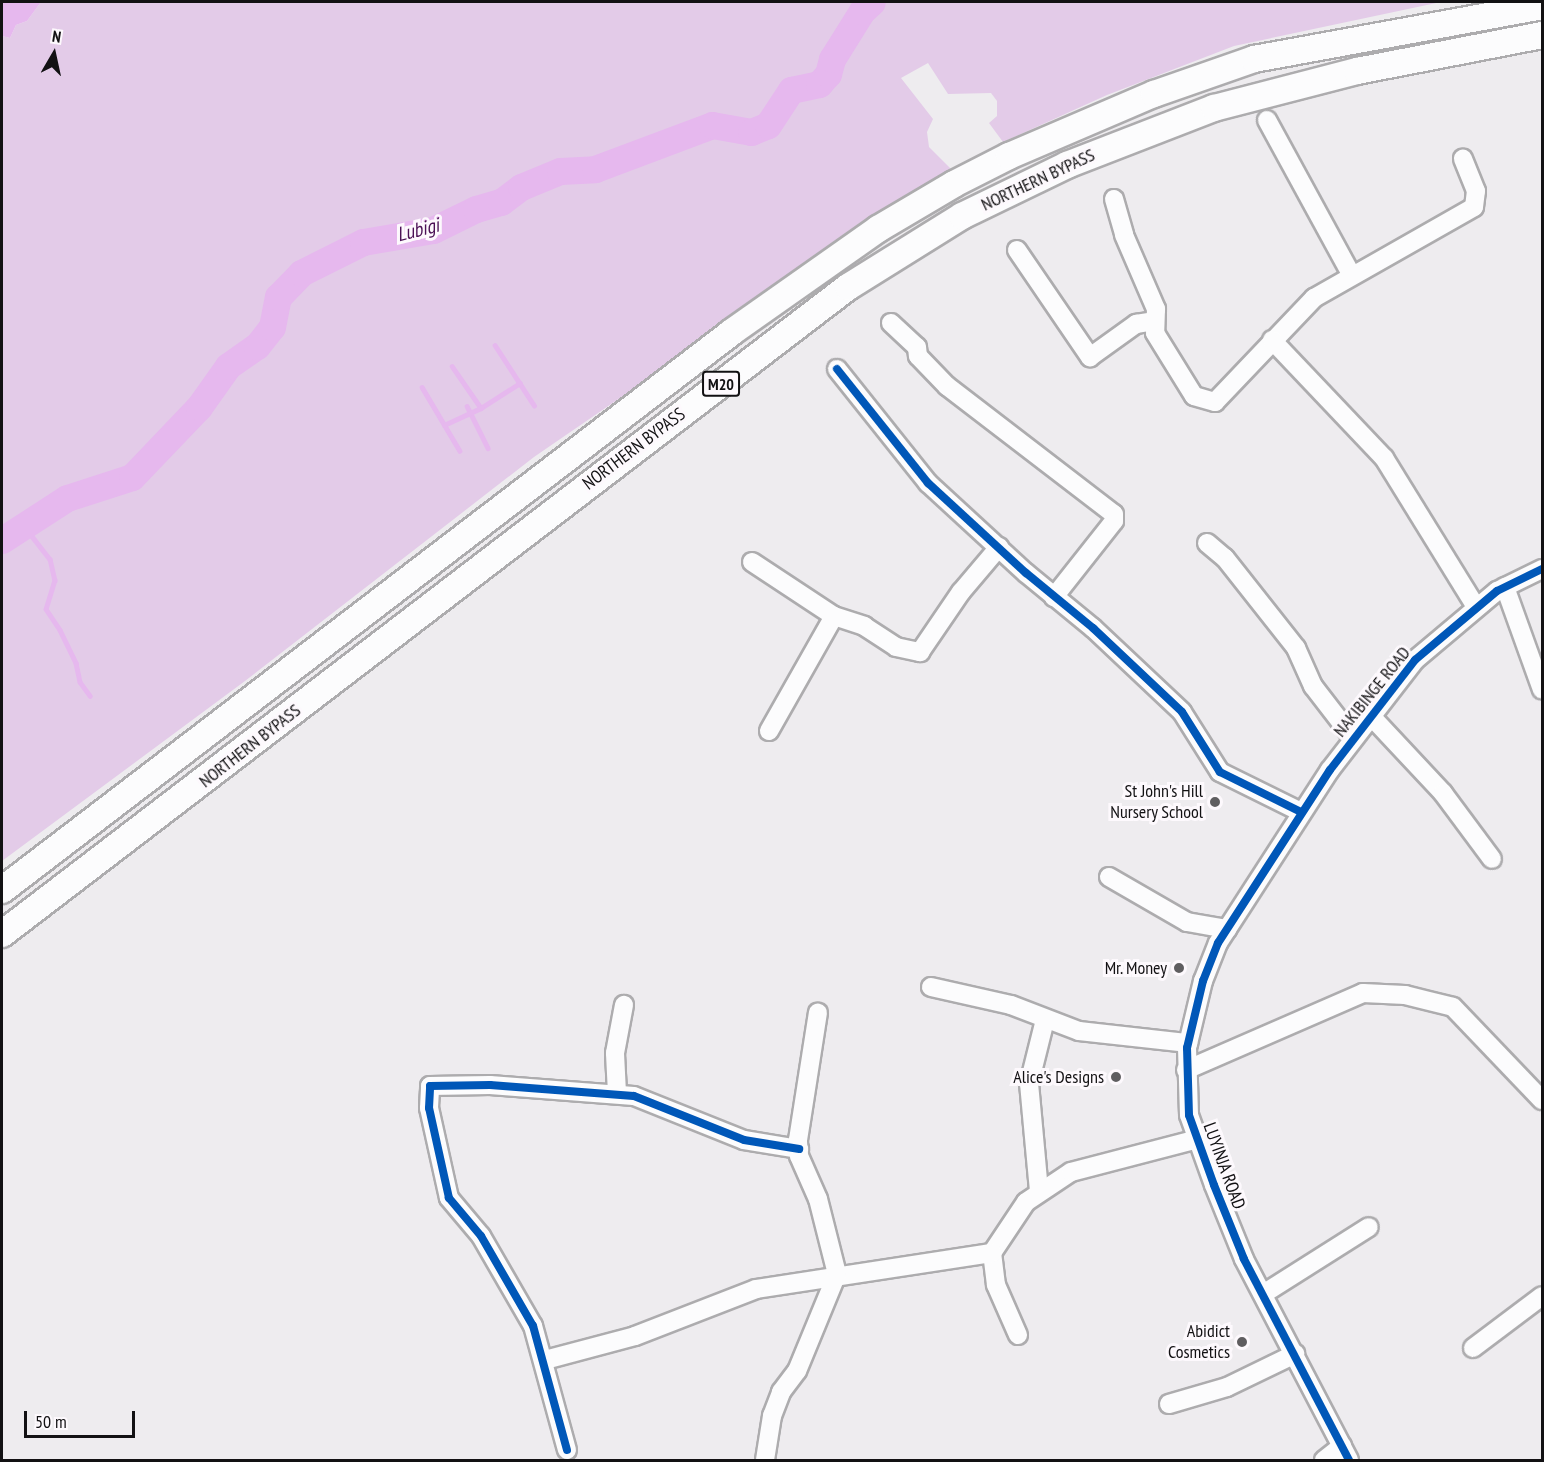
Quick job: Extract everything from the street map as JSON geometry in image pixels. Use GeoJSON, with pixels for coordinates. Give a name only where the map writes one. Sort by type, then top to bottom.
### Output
{"type":"FeatureCollection","features":[{"type":"Feature","properties":{"kind":"highway","name":"NORTHERN BYPASS"},"geometry":{"type":"LineString","coordinates":[[2,890],[732,332],[878,229],[954,184],[1009,156],[1154,94],[1254,59],[1542,6]]}},
{"type":"Feature","properties":{"kind":"highway","name":"NORTHERN BYPASS"},"geometry":{"type":"LineString","coordinates":[[2,934],[848,287],[962,216],[1068,165],[1214,108],[1379,66],[1542,35]]}},
{"type":"Feature","properties":{"kind":"street"},"geometry":{"type":"LineString","coordinates":[[1267,120],[1351,274]]}},
{"type":"Feature","properties":{"kind":"street"},"geometry":{"type":"LineString","coordinates":[[1114,199],[1124,235],[1156,309],[1154,321],[1163,349],[1194,396],[1205,401],[1222,397],[1272,340],[1314,298],[1351,274],[1474,207],[1476,191],[1463,159]]}},
{"type":"Feature","properties":{"kind":"street"},"geometry":{"type":"LineString","coordinates":[[1017,250],[1090,357],[1136,324],[1154,321]]}},
{"type":"Feature","properties":{"kind":"street"},"geometry":{"type":"LineString","coordinates":[[891,323],[917,347],[918,356],[947,386],[1114,514],[1114,520],[1054,597]]}},
{"type":"Feature","properties":{"kind":"street"},"geometry":{"type":"LineString","coordinates":[[1272,340],[1384,458],[1476,607]]}},
{"type":"Feature","properties":{"kind":"street"},"geometry":{"type":"LineString","coordinates":[[837,369],[916,470],[1054,597],[1093,628],[1182,712],[1220,772],[1301,812]]}},
{"type":"Feature","properties":{"kind":"street"},"geometry":{"type":"LineString","coordinates":[[1207,543],[1225,558],[1296,648],[1313,686],[1353,738]]}},
{"type":"Feature","properties":{"kind":"street"},"geometry":{"type":"LineString","coordinates":[[752,562],[834,616],[864,626],[896,647],[920,652],[961,592],[999,547]]}},
{"type":"Feature","properties":{"kind":"street","name":"NAKIBINGE ROAD"},"geometry":{"type":"LineString","coordinates":[[1263,873],[1301,812],[1353,738],[1415,660],[1476,607],[1505,587],[1542,569]]}},
{"type":"Feature","properties":{"kind":"street"},"geometry":{"type":"LineString","coordinates":[[1505,587],[1542,690]]}},
{"type":"Feature","properties":{"kind":"street"},"geometry":{"type":"LineString","coordinates":[[769,731],[834,616]]}},
{"type":"Feature","properties":{"kind":"street"},"geometry":{"type":"LineString","coordinates":[[1370,715],[1443,793],[1492,859]]}},
{"type":"Feature","properties":{"kind":"street","name":"LUYINJA ROAD"},"geometry":{"type":"LineString","coordinates":[[1263,873],[1227,928],[1203,981],[1188,1043],[1186,1070],[1189,1115],[1244,1259],[1345,1453]]}},
{"type":"Feature","properties":{"kind":"street"},"geometry":{"type":"LineString","coordinates":[[1109,877],[1187,922],[1227,928]]}},
{"type":"Feature","properties":{"kind":"street"},"geometry":{"type":"LineString","coordinates":[[931,987],[1011,1005],[1045,1020],[1079,1030],[1188,1043]]}},
{"type":"Feature","properties":{"kind":"street"},"geometry":{"type":"LineString","coordinates":[[1186,1070],[1363,993],[1405,995],[1453,1007],[1542,1100]]}},
{"type":"Feature","properties":{"kind":"street"},"geometry":{"type":"LineString","coordinates":[[617,1093],[615,1053],[624,1005]]}},
{"type":"Feature","properties":{"kind":"street"},"geometry":{"type":"LineString","coordinates":[[765,1461],[772,1416],[796,1371],[837,1274],[819,1199],[798,1149],[818,1013]]}},
{"type":"Feature","properties":{"kind":"street"},"geometry":{"type":"LineString","coordinates":[[1039,1191],[1029,1084],[1045,1020]]}},
{"type":"Feature","properties":{"kind":"street"},"geometry":{"type":"LineString","coordinates":[[567,1450],[545,1360],[533,1326],[481,1236],[449,1198],[427,1094],[435,1083],[617,1093],[669,1107],[744,1140],[798,1149]]}},
{"type":"Feature","properties":{"kind":"street"},"geometry":{"type":"LineString","coordinates":[[1018,1335],[996,1285],[993,1253],[1010,1222],[1039,1191],[1071,1172],[1198,1139]]}},
{"type":"Feature","properties":{"kind":"street"},"geometry":{"type":"LineString","coordinates":[[1263,1294],[1369,1227]]}},
{"type":"Feature","properties":{"kind":"street"},"geometry":{"type":"LineString","coordinates":[[545,1360],[635,1336],[756,1290],[837,1274],[993,1253]]}},
{"type":"Feature","properties":{"kind":"street"},"geometry":{"type":"LineString","coordinates":[[1473,1348],[1542,1296]]}},
{"type":"Feature","properties":{"kind":"street"},"geometry":{"type":"LineString","coordinates":[[1169,1404],[1227,1387],[1295,1354]]}},
{"type":"Feature","properties":{"kind":"street"},"geometry":{"type":"LineString","coordinates":[[1324,1461],[1345,1453]]}},
{"type":"Feature","properties":{"kind":"shaded area"},"geometry":{"type":"Polygon","coordinates":[[[2,2],[41,2],[27,21],[16,25],[10,38],[2,36],[2,2]]]}},
{"type":"Feature","properties":{"kind":"shaded area"},"geometry":{"type":"Polygon","coordinates":[[[41,2],[1441,2],[1234,46],[1107,95],[1003,142],[989,123],[997,116],[997,101],[991,93],[948,94],[928,63],[901,78],[933,119],[927,132],[929,147],[953,171],[848,233],[732,321],[534,457],[245,681],[2,861],[2,548],[19,535],[22,528],[8,523],[2,530],[2,36],[10,38],[16,25],[27,21],[41,2]]]}},
{"type":"Feature","properties":{"kind":"shaded area"},"geometry":{"type":"Polygon","coordinates":[[[772,120],[761,135],[746,138],[729,136],[712,125],[754,127],[772,120]]]}},
{"type":"Feature","properties":{"kind":"shaded area"},"geometry":{"type":"Polygon","coordinates":[[[301,273],[284,291],[276,317],[265,336],[271,300],[284,282],[301,273]]]}},
{"type":"Feature","properties":{"kind":"waterway","name":"Lubigi"},"geometry":{"type":"LineString","coordinates":[[2,540],[67,498],[132,477],[199,407],[228,366],[257,346],[272,327],[278,297],[301,273],[363,242],[433,230],[476,209],[501,202],[521,187],[560,171],[595,169],[712,125],[751,132],[768,125],[791,90],[819,84],[828,74],[832,59],[862,11],[872,2]]}},
{"type":"Feature","properties":{"kind":"waterway"},"geometry":{"type":"LineString","coordinates":[[495,345],[534,405]]}},
{"type":"Feature","properties":{"kind":"waterway"},"geometry":{"type":"LineString","coordinates":[[452,366],[481,408],[520,383]]}},
{"type":"Feature","properties":{"kind":"waterway"},"geometry":{"type":"LineString","coordinates":[[422,387],[460,451]]}},
{"type":"Feature","properties":{"kind":"waterway"},"geometry":{"type":"LineString","coordinates":[[467,406],[488,448]]}},
{"type":"Feature","properties":{"kind":"waterway"},"geometry":{"type":"LineString","coordinates":[[444,425],[481,408]]}},
{"type":"Feature","properties":{"kind":"waterway"},"geometry":{"type":"LineString","coordinates":[[31,535],[50,559],[55,580],[46,609],[60,630],[76,663],[80,682],[90,696]]}},
{"type":"Feature","properties":{"kind":"cycle path"},"geometry":{"type":"LineString","coordinates":[[837,369],[928,483],[1026,573],[1093,628],[1182,712],[1220,772],[1301,812]]}},
{"type":"Feature","properties":{"kind":"cycle path"},"geometry":{"type":"LineString","coordinates":[[1349,1460],[1244,1259],[1214,1185],[1189,1115],[1187,1048],[1203,981],[1218,943],[1330,770],[1415,660],[1497,591],[1542,569]]}},
{"type":"Feature","properties":{"kind":"cycle path"},"geometry":{"type":"LineString","coordinates":[[567,1450],[533,1326],[481,1236],[449,1198],[429,1108],[430,1086],[490,1085],[634,1096],[744,1140],[799,1149]]}},
{"type":"Feature","properties":{"kind":"place","name":"St John's Hill Nursery School"},"geometry":{"type":"Point","coordinates":[1215,802]}},
{"type":"Feature","properties":{"kind":"place","name":"Mr. Money"},"geometry":{"type":"Point","coordinates":[1179,968]}},
{"type":"Feature","properties":{"kind":"place","name":"Alice's Designs"},"geometry":{"type":"Point","coordinates":[1116,1077]}},
{"type":"Feature","properties":{"kind":"place","name":"Abidict Cosmetics"},"geometry":{"type":"Point","coordinates":[1242,1342]}}]}
